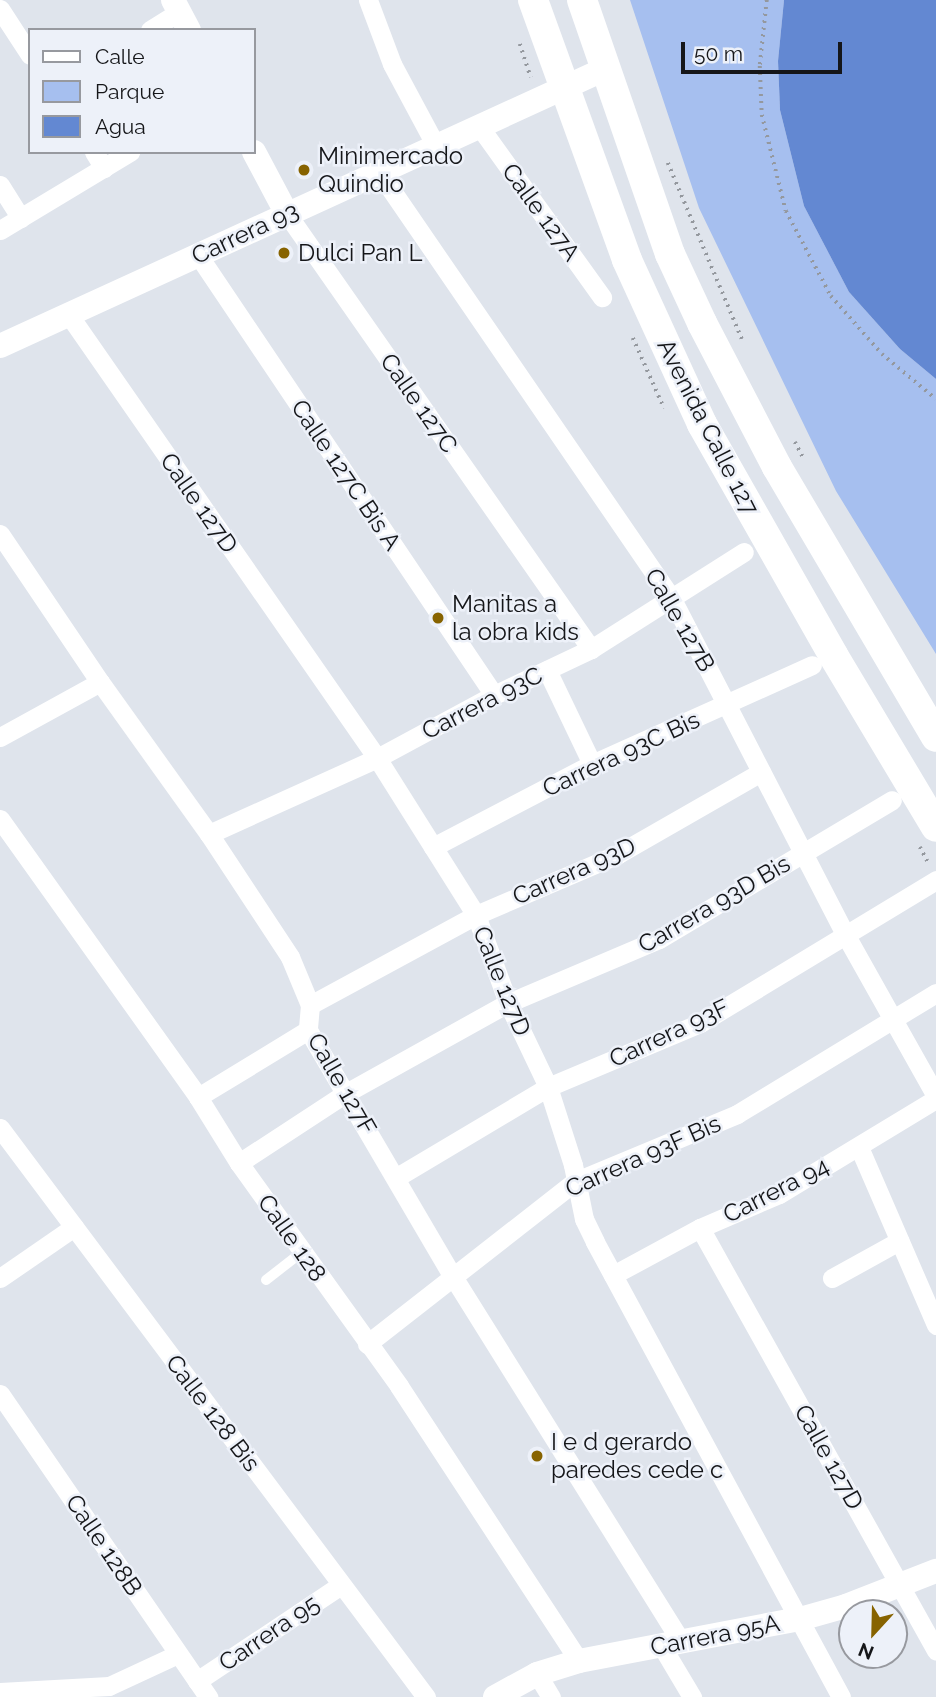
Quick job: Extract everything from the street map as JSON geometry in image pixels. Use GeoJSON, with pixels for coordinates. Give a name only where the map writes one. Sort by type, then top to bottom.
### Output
{"type":"FeatureCollection","features":[{"type":"Feature","properties":{"kind":"main road","name":"Avenida Calle 127"},"geometry":{"type":"LineString","coordinates":[[533,0],[627,260],[702,425],[833,655],[936,827]]}},
{"type":"Feature","properties":{"kind":"main road","name":"Avenida Calle 127"},"geometry":{"type":"LineString","coordinates":[[582,0],[670,254],[702,323],[777,467],[936,737]]}},
{"type":"Feature","properties":{"kind":"street"},"geometry":{"type":"LineString","coordinates":[[368,0],[392,64],[436,146]]}},
{"type":"Feature","properties":{"kind":"street"},"geometry":{"type":"LineString","coordinates":[[0,9],[28,52]]}},
{"type":"Feature","properties":{"kind":"street"},"geometry":{"type":"LineString","coordinates":[[154,28],[180,14]]}},
{"type":"Feature","properties":{"kind":"street","name":"Carrera 93"},"geometry":{"type":"LineString","coordinates":[[0,346],[606,69]]}},
{"type":"Feature","properties":{"kind":"street","name":"Calle 127A"},"geometry":{"type":"LineString","coordinates":[[480,126],[602,297]]}},
{"type":"Feature","properties":{"kind":"street"},"geometry":{"type":"LineString","coordinates":[[0,230],[21,218],[99,160],[122,154]]}},
{"type":"Feature","properties":{"kind":"street","name":"Calle 127C"},"geometry":{"type":"LineString","coordinates":[[255,154],[287,214],[591,649]]}},
{"type":"Feature","properties":{"kind":"street","name":"Calle 127B"},"geometry":{"type":"LineString","coordinates":[[379,172],[672,599],[802,853],[936,1098]]}},
{"type":"Feature","properties":{"kind":"street"},"geometry":{"type":"LineString","coordinates":[[0,185],[21,218]]}},
{"type":"Feature","properties":{"kind":"street","name":"Calle 127C Bis A"},"geometry":{"type":"LineString","coordinates":[[198,255],[494,695]]}},
{"type":"Feature","properties":{"kind":"street","name":"Calle 127D"},"geometry":{"type":"LineString","coordinates":[[69,315],[377,758],[475,915],[508,1003],[548,1087],[573,1165],[574,1182],[584,1219],[841,1697]]}},
{"type":"Feature","properties":{"kind":"street","name":"Calle 127F"},"geometry":{"type":"LineString","coordinates":[[0,534],[100,682],[209,834],[290,957],[310,1005],[308,1030],[671,1643],[692,1697]]}},
{"type":"Feature","properties":{"kind":"street","name":"Carrera 93C"},"geometry":{"type":"LineString","coordinates":[[209,834],[377,758],[494,695],[591,649],[744,552]]}},
{"type":"Feature","properties":{"kind":"street","name":"Carrera 93C Bis"},"geometry":{"type":"LineString","coordinates":[[433,847],[592,764],[812,665]]}},
{"type":"Feature","properties":{"kind":"street"},"geometry":{"type":"LineString","coordinates":[[547,670],[592,764]]}},
{"type":"Feature","properties":{"kind":"street"},"geometry":{"type":"LineString","coordinates":[[0,737],[100,682]]}},
{"type":"Feature","properties":{"kind":"street","name":"Carrera 93D"},"geometry":{"type":"LineString","coordinates":[[310,1005],[475,915],[618,854],[761,772]]}},
{"type":"Feature","properties":{"kind":"street","name":"Carrera 93D Bis"},"geometry":{"type":"LineString","coordinates":[[239,1163],[346,1093],[508,1003],[659,939],[892,800]]}},
{"type":"Feature","properties":{"kind":"street","name":"Calle 128"},"geometry":{"type":"LineString","coordinates":[[0,819],[198,1097],[239,1163],[399,1386],[579,1661]]}},
{"type":"Feature","properties":{"kind":"street","name":"Carrera 93F"},"geometry":{"type":"LineString","coordinates":[[397,1177],[548,1087],[700,1023],[936,880]]}},
{"type":"Feature","properties":{"kind":"street","name":"Carrera 93F Bis"},"geometry":{"type":"LineString","coordinates":[[367,1343],[574,1182],[737,1114],[936,993]]}},
{"type":"Feature","properties":{"kind":"street"},"geometry":{"type":"LineString","coordinates":[[198,1097],[308,1030]]}},
{"type":"Feature","properties":{"kind":"street","name":"Carrera 94"},"geometry":{"type":"LineString","coordinates":[[613,1275],[700,1228],[779,1194],[936,1098]]}},
{"type":"Feature","properties":{"kind":"street","name":"Calle 128 Bis"},"geometry":{"type":"LineString","coordinates":[[0,1128],[426,1697]]}},
{"type":"Feature","properties":{"kind":"street"},"geometry":{"type":"LineString","coordinates":[[859,1147],[936,1325]]}},
{"type":"Feature","properties":{"kind":"street"},"geometry":{"type":"LineString","coordinates":[[0,1278],[74,1227]]}},
{"type":"Feature","properties":{"kind":"street","name":"Calle 127D"},"geometry":{"type":"LineString","coordinates":[[700,1228],[936,1651]]}},
{"type":"Feature","properties":{"kind":"street"},"geometry":{"type":"LineString","coordinates":[[832,1278],[899,1241]]}},
{"type":"Feature","properties":{"kind":"street","name":"Calle 128B"},"geometry":{"type":"LineString","coordinates":[[0,1394],[202,1689]]}},
{"type":"Feature","properties":{"kind":"street","name":"Carrera 95A"},"geometry":{"type":"LineString","coordinates":[[495,1697],[537,1674],[579,1661],[800,1619],[936,1572]]}},
{"type":"Feature","properties":{"kind":"street","name":"Carrera 95"},"geometry":{"type":"LineString","coordinates":[[202,1689],[341,1585]]}},
{"type":"Feature","properties":{"kind":"street"},"geometry":{"type":"LineString","coordinates":[[0,1692],[109,1686],[178,1654]]}},
{"type":"Feature","properties":{"kind":"street"},"geometry":{"type":"LineString","coordinates":[[537,1674],[551,1697]]}},
{"type":"Feature","properties":{"kind":"lane"},"geometry":{"type":"LineString","coordinates":[[266,1280],[302,1252]]}},
{"type":"Feature","properties":{"kind":"path"},"geometry":{"type":"LineString","coordinates":[[767,0],[760,66],[762,115],[786,211],[831,296],[882,354],[936,399]]}},
{"type":"Feature","properties":{"kind":"path"},"geometry":{"type":"LineString","coordinates":[[665,155],[743,344]]}},
{"type":"Feature","properties":{"kind":"path"},"geometry":{"type":"LineString","coordinates":[[792,436],[804,458]]}},
{"type":"Feature","properties":{"kind":"green space"},"geometry":{"type":"Polygon","coordinates":[[[630,0],[784,0],[778,61],[780,110],[804,206],[849,292],[900,349],[936,379],[936,654],[836,491],[699,208],[630,0]]]}},
{"type":"Feature","properties":{"kind":"water"},"geometry":{"type":"Polygon","coordinates":[[[784,0],[936,0],[936,379],[900,349],[849,292],[804,206],[780,110],[778,61],[784,0]]]}},
{"type":"Feature","properties":{"kind":"place","name":"Minimercado Quindio"},"geometry":{"type":"Point","coordinates":[304,170]}},
{"type":"Feature","properties":{"kind":"place","name":"Dulci Pan L"},"geometry":{"type":"Point","coordinates":[284,253]}},
{"type":"Feature","properties":{"kind":"place","name":"Manitas a la obra kids"},"geometry":{"type":"Point","coordinates":[438,618]}},
{"type":"Feature","properties":{"kind":"place","name":"I e d gerardo paredes cede c"},"geometry":{"type":"Point","coordinates":[537,1456]}}]}
